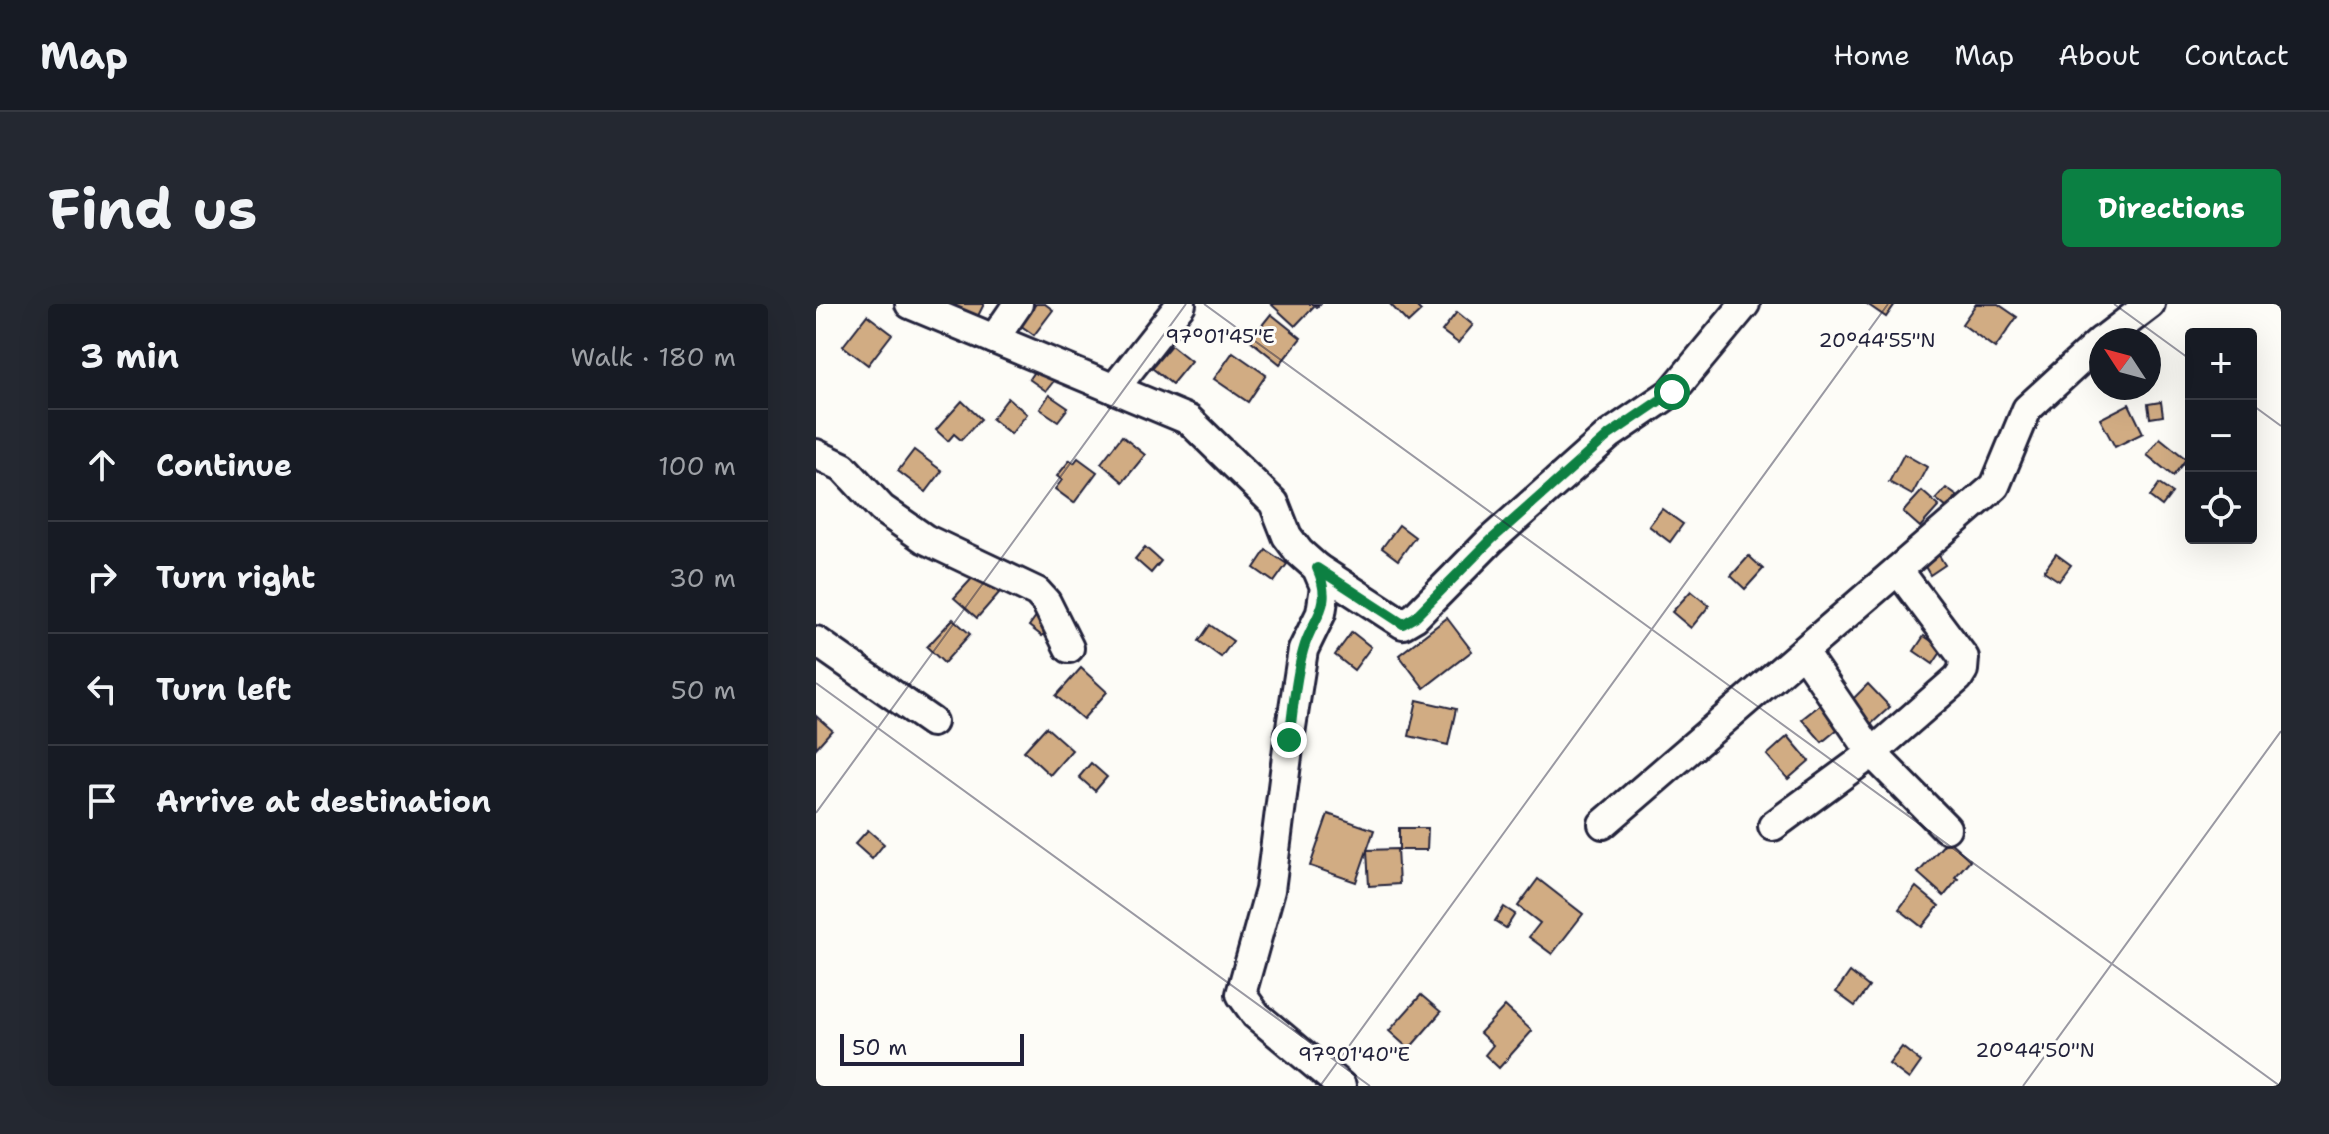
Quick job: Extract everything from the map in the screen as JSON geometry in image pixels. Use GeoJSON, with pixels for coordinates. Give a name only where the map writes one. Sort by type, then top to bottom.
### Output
{"type":"FeatureCollection","features":[{"type":"Feature","properties":{"kind":"street"},"geometry":{"type":"LineString","coordinates":[[910,304],[1189,420],[1274,503],[1287,536],[1299,552],[1317,568],[1403,624],[1415,617],[1491,540],[1609,435],[1672,392],[1745,304]]}},
{"type":"Feature","properties":{"kind":"street"},"geometry":{"type":"LineString","coordinates":[[994,339],[1018,304]]}},
{"type":"Feature","properties":{"kind":"street"},"geometry":{"type":"LineString","coordinates":[[1114,389],[1181,304]]}},
{"type":"Feature","properties":{"kind":"street"},"geometry":{"type":"LineString","coordinates":[[2119,328],[2150,304]]}},
{"type":"Feature","properties":{"kind":"street"},"geometry":{"type":"LineString","coordinates":[[1603,824],[1995,486],[2027,409],[2089,353]]}},
{"type":"Feature","properties":{"kind":"street"},"geometry":{"type":"LineString","coordinates":[[816,454],[843,467],[882,509],[925,539],[1037,592],[1046,602],[1069,648]]}},
{"type":"Feature","properties":{"kind":"street"},"geometry":{"type":"LineString","coordinates":[[1317,568],[1325,587],[1321,613],[1303,650],[1270,890],[1241,994],[1256,1015],[1341,1086]]}},
{"type":"Feature","properties":{"kind":"street"},"geometry":{"type":"LineString","coordinates":[[1773,826],[1872,753],[1958,678],[1963,670],[1964,658],[1898,570]]}},
{"type":"Feature","properties":{"kind":"street"},"geometry":{"type":"LineString","coordinates":[[816,641],[932,722]]}},
{"type":"Feature","properties":{"kind":"street"},"geometry":{"type":"LineString","coordinates":[[1803,652],[1872,753],[1946,828]]}},
{"type":"Feature","properties":{"kind":"building"},"geometry":{"type":"Polygon","coordinates":[[[947,304],[984,304],[977,318],[947,304]]]}},
{"type":"Feature","properties":{"kind":"building"},"geometry":{"type":"Polygon","coordinates":[[[1036,304],[1045,304],[1053,310],[1034,335],[1020,325],[1036,304]]]}},
{"type":"Feature","properties":{"kind":"building"},"geometry":{"type":"Polygon","coordinates":[[[1271,304],[1320,304],[1315,305],[1295,326],[1271,304]]]}},
{"type":"Feature","properties":{"kind":"building"},"geometry":{"type":"Polygon","coordinates":[[[1390,304],[1414,304],[1421,311],[1408,323],[1390,304]]]}},
{"type":"Feature","properties":{"kind":"building"},"geometry":{"type":"Polygon","coordinates":[[[1867,304],[1895,304],[1886,317],[1867,304]]]}},
{"type":"Feature","properties":{"kind":"building"},"geometry":{"type":"Polygon","coordinates":[[[1976,304],[1998,304],[2017,317],[1995,348],[1962,324],[1976,304]]]}},
{"type":"Feature","properties":{"kind":"building"},"geometry":{"type":"Polygon","coordinates":[[[1457,312],[1473,325],[1458,343],[1442,331],[1457,312]]]}},
{"type":"Feature","properties":{"kind":"building"},"geometry":{"type":"Polygon","coordinates":[[[1271,314],[1301,338],[1280,364],[1250,340],[1271,314]]]}},
{"type":"Feature","properties":{"kind":"building"},"geometry":{"type":"Polygon","coordinates":[[[867,315],[892,334],[868,365],[843,346],[867,315]]]}},
{"type":"Feature","properties":{"kind":"building"},"geometry":{"type":"Polygon","coordinates":[[[1171,345],[1191,361],[1172,384],[1152,368],[1171,345]]]}},
{"type":"Feature","properties":{"kind":"building"},"geometry":{"type":"Polygon","coordinates":[[[1233,352],[1266,375],[1248,402],[1214,379],[1233,352]]]}},
{"type":"Feature","properties":{"kind":"building"},"geometry":{"type":"Polygon","coordinates":[[[1039,364],[1057,377],[1046,391],[1029,379],[1039,364]]]}},
{"type":"Feature","properties":{"kind":"building"},"geometry":{"type":"Polygon","coordinates":[[[1049,395],[1068,408],[1058,421],[1040,409],[1049,395]]]}},
{"type":"Feature","properties":{"kind":"building"},"geometry":{"type":"Polygon","coordinates":[[[1008,398],[1027,414],[1011,434],[992,419],[1008,398]]]}},
{"type":"Feature","properties":{"kind":"building"},"geometry":{"type":"Polygon","coordinates":[[[962,401],[981,419],[961,440],[954,434],[948,441],[936,430],[962,401]]]}},
{"type":"Feature","properties":{"kind":"building"},"geometry":{"type":"Polygon","coordinates":[[[2161,402],[2163,416],[2150,418],[2148,404],[2161,402]]]}},
{"type":"Feature","properties":{"kind":"building"},"geometry":{"type":"Polygon","coordinates":[[[2129,404],[2143,433],[2115,447],[2100,419],[2129,404]]]}},
{"type":"Feature","properties":{"kind":"building"},"geometry":{"type":"Polygon","coordinates":[[[1122,436],[1145,455],[1123,482],[1101,463],[1122,436]]]}},
{"type":"Feature","properties":{"kind":"building"},"geometry":{"type":"Polygon","coordinates":[[[2160,438],[2185,460],[2173,476],[2147,455],[2160,438]]]}},
{"type":"Feature","properties":{"kind":"building"},"geometry":{"type":"Polygon","coordinates":[[[914,450],[942,471],[926,492],[898,471],[914,450]]]}},
{"type":"Feature","properties":{"kind":"building"},"geometry":{"type":"Polygon","coordinates":[[[1904,454],[1927,467],[1912,495],[1889,482],[1904,454]]]}},
{"type":"Feature","properties":{"kind":"building"},"geometry":{"type":"Polygon","coordinates":[[[1078,458],[1097,472],[1074,503],[1055,489],[1062,480],[1057,476],[1070,460],[1074,463],[1078,458]]]}},
{"type":"Feature","properties":{"kind":"building"},"geometry":{"type":"Polygon","coordinates":[[[2159,484],[2172,493],[2162,506],[2150,497],[2159,484]]]}},
{"type":"Feature","properties":{"kind":"building"},"geometry":{"type":"Polygon","coordinates":[[[1946,488],[1957,496],[1947,508],[1936,499],[1946,488]]]}},
{"type":"Feature","properties":{"kind":"building"},"geometry":{"type":"Polygon","coordinates":[[[1922,491],[1939,506],[1920,527],[1903,512],[1922,491]]]}},
{"type":"Feature","properties":{"kind":"building"},"geometry":{"type":"Polygon","coordinates":[[[1662,509],[1683,524],[1670,542],[1649,526],[1662,509]]]}},
{"type":"Feature","properties":{"kind":"building"},"geometry":{"type":"Polygon","coordinates":[[[1399,525],[1415,537],[1398,560],[1382,548],[1399,525]]]}},
{"type":"Feature","properties":{"kind":"building"},"geometry":{"type":"Polygon","coordinates":[[[1145,547],[1161,561],[1151,573],[1135,559],[1145,547]]]}},
{"type":"Feature","properties":{"kind":"building"},"geometry":{"type":"Polygon","coordinates":[[[1935,549],[1945,565],[1930,575],[1920,558],[1935,549]]]}},
{"type":"Feature","properties":{"kind":"building"},"geometry":{"type":"Polygon","coordinates":[[[1266,550],[1287,564],[1274,582],[1254,568],[1266,550]]]}},
{"type":"Feature","properties":{"kind":"building"},"geometry":{"type":"Polygon","coordinates":[[[2056,554],[2071,565],[2059,581],[2044,571],[2056,554]]]}},
{"type":"Feature","properties":{"kind":"building"},"geometry":{"type":"Polygon","coordinates":[[[1749,556],[1763,569],[1745,589],[1731,576],[1749,556]]]}},
{"type":"Feature","properties":{"kind":"building"},"geometry":{"type":"Polygon","coordinates":[[[977,573],[999,593],[977,618],[954,598],[977,573]]]}},
{"type":"Feature","properties":{"kind":"building"},"geometry":{"type":"Polygon","coordinates":[[[1691,591],[1709,606],[1691,628],[1672,612],[1691,591]]]}},
{"type":"Feature","properties":{"kind":"building"},"geometry":{"type":"Polygon","coordinates":[[[1039,612],[1053,622],[1042,636],[1029,626],[1039,612]]]}},
{"type":"Feature","properties":{"kind":"building"},"geometry":{"type":"Polygon","coordinates":[[[1447,618],[1472,651],[1424,688],[1399,655],[1447,618]]]}},
{"type":"Feature","properties":{"kind":"building"},"geometry":{"type":"Polygon","coordinates":[[[953,619],[970,634],[944,663],[927,647],[953,619]]]}},
{"type":"Feature","properties":{"kind":"building"},"geometry":{"type":"Polygon","coordinates":[[[1210,625],[1233,641],[1221,657],[1199,641],[1210,625]]]}},
{"type":"Feature","properties":{"kind":"building"},"geometry":{"type":"Polygon","coordinates":[[[1352,632],[1371,647],[1354,670],[1335,655],[1352,632]]]}},
{"type":"Feature","properties":{"kind":"building"},"geometry":{"type":"Polygon","coordinates":[[[1924,636],[1943,649],[1933,664],[1914,651],[1924,636]]]}},
{"type":"Feature","properties":{"kind":"building"},"geometry":{"type":"Polygon","coordinates":[[[1081,668],[1107,692],[1083,719],[1056,696],[1081,668]]]}},
{"type":"Feature","properties":{"kind":"building"},"geometry":{"type":"Polygon","coordinates":[[[1868,684],[1890,707],[1870,725],[1849,703],[1868,684]]]}},
{"type":"Feature","properties":{"kind":"building"},"geometry":{"type":"Polygon","coordinates":[[[1417,700],[1456,709],[1448,745],[1409,736],[1417,700]]]}},
{"type":"Feature","properties":{"kind":"building"},"geometry":{"type":"Polygon","coordinates":[[[1825,701],[1844,724],[1822,742],[1802,719],[1825,701]]]}},
{"type":"Feature","properties":{"kind":"building"},"geometry":{"type":"Polygon","coordinates":[[[816,716],[832,730],[816,748],[816,716]]]}},
{"type":"Feature","properties":{"kind":"building"},"geometry":{"type":"Polygon","coordinates":[[[1046,727],[1072,750],[1050,775],[1024,751],[1046,727]]]}},
{"type":"Feature","properties":{"kind":"building"},"geometry":{"type":"Polygon","coordinates":[[[1788,736],[1809,761],[1788,779],[1767,755],[1788,736]]]}},
{"type":"Feature","properties":{"kind":"building"},"geometry":{"type":"Polygon","coordinates":[[[1091,763],[1107,777],[1095,791],[1079,777],[1091,763]]]}},
{"type":"Feature","properties":{"kind":"building"},"geometry":{"type":"Polygon","coordinates":[[[1328,814],[1374,830],[1356,882],[1310,866],[1328,814]]]}},
{"type":"Feature","properties":{"kind":"building"},"geometry":{"type":"Polygon","coordinates":[[[1399,828],[1428,828],[1427,850],[1399,850],[1399,828]]]}},
{"type":"Feature","properties":{"kind":"building"},"geometry":{"type":"Polygon","coordinates":[[[868,830],[884,844],[872,859],[855,844],[868,830]]]}},
{"type":"Feature","properties":{"kind":"building"},"geometry":{"type":"Polygon","coordinates":[[[1948,840],[1970,860],[1944,896],[1918,873],[1948,840]]]}},
{"type":"Feature","properties":{"kind":"building"},"geometry":{"type":"Polygon","coordinates":[[[1397,849],[1399,884],[1369,886],[1367,850],[1397,849]]]}},
{"type":"Feature","properties":{"kind":"building"},"geometry":{"type":"Polygon","coordinates":[[[1538,879],[1583,914],[1552,954],[1529,937],[1540,923],[1518,906],[1538,879]]]}},
{"type":"Feature","properties":{"kind":"building"},"geometry":{"type":"Polygon","coordinates":[[[1916,887],[1939,906],[1922,927],[1899,909],[1916,887]]]}},
{"type":"Feature","properties":{"kind":"building"},"geometry":{"type":"Polygon","coordinates":[[[1504,907],[1515,914],[1506,928],[1495,921],[1504,907]]]}},
{"type":"Feature","properties":{"kind":"building"},"geometry":{"type":"Polygon","coordinates":[[[1850,972],[1869,987],[1855,1006],[1836,992],[1850,972]]]}},
{"type":"Feature","properties":{"kind":"building"},"geometry":{"type":"Polygon","coordinates":[[[1421,995],[1441,1012],[1409,1049],[1389,1031],[1421,995]]]}},
{"type":"Feature","properties":{"kind":"building"},"geometry":{"type":"Polygon","coordinates":[[[1505,1006],[1532,1031],[1499,1068],[1485,1055],[1493,1045],[1480,1033],[1505,1006]]]}},
{"type":"Feature","properties":{"kind":"building"},"geometry":{"type":"Polygon","coordinates":[[[1902,1047],[1921,1062],[1909,1079],[1889,1064],[1902,1047]]]}},
{"type":"Feature","properties":{"kind":"route"},"geometry":{"type":"LineString","coordinates":[[1289,740],[1303,650],[1321,613],[1325,587],[1317,568],[1403,624],[1415,617],[1491,540],[1609,435],[1672,392]]}}]}
